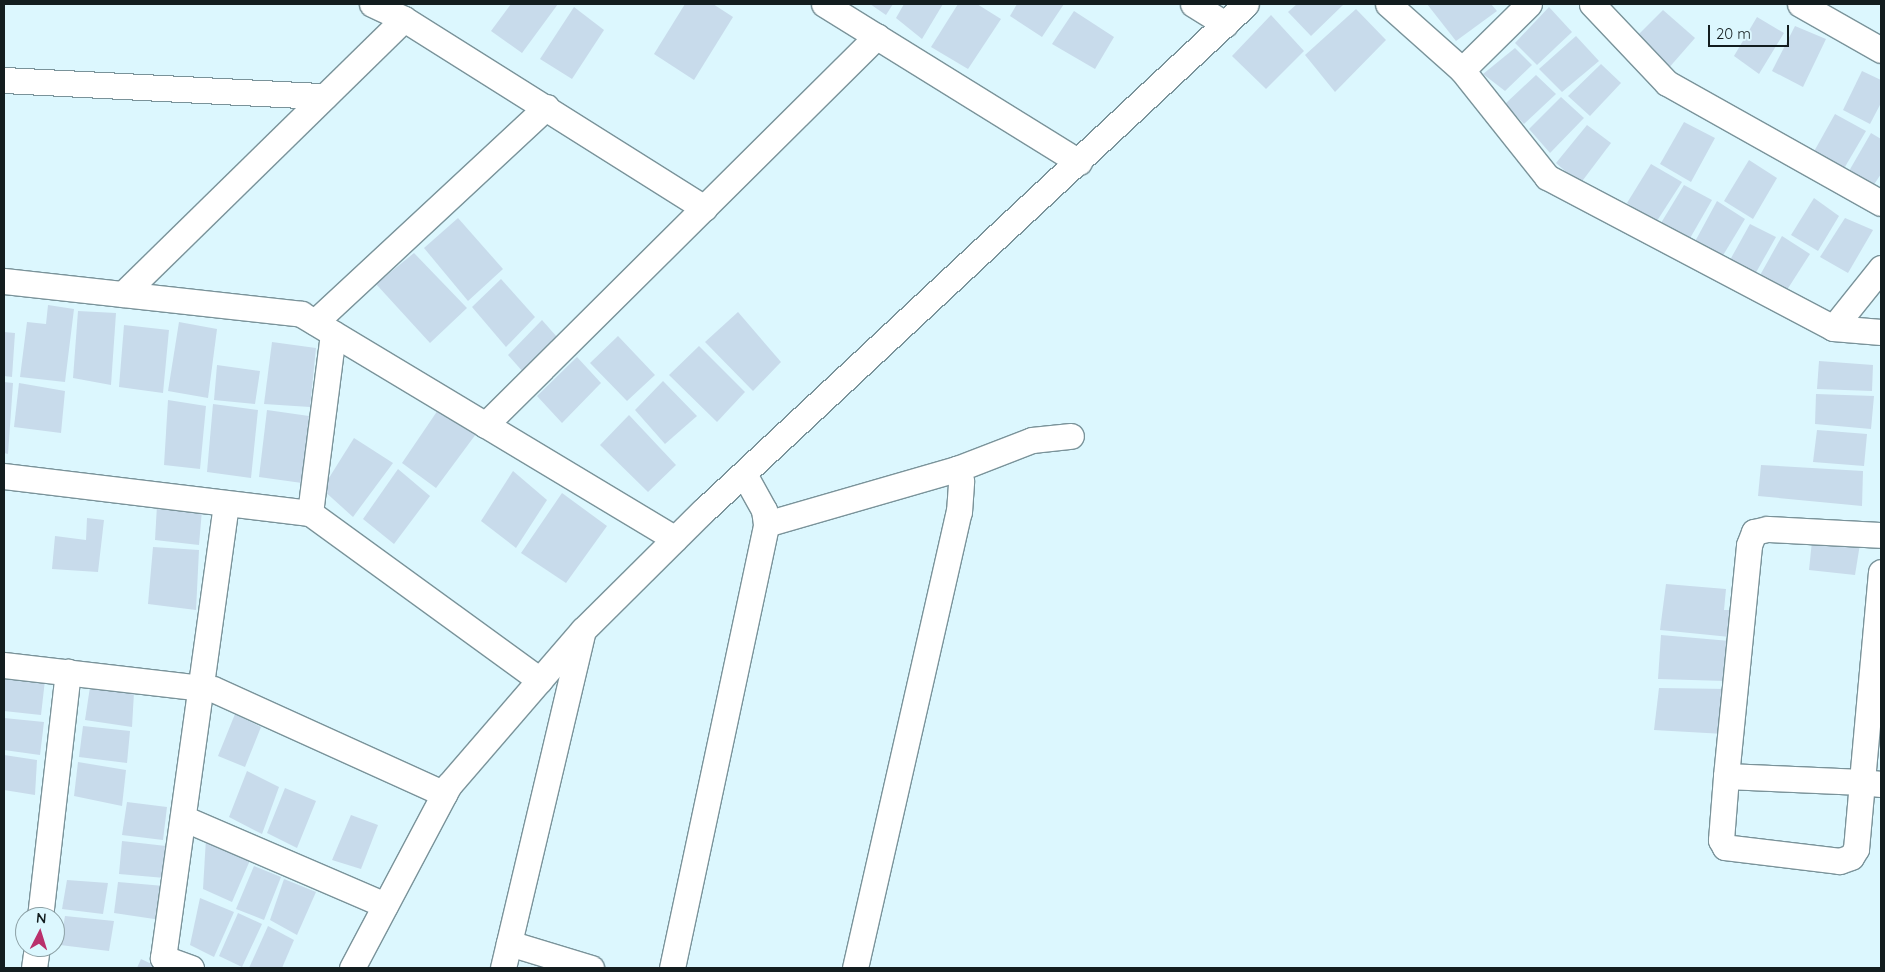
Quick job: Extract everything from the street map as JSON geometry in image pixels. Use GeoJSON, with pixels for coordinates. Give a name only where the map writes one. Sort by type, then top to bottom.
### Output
{"type":"FeatureCollection","features":[{"type":"Feature","properties":{"kind":"street"},"geometry":{"type":"LineString","coordinates":[[372,4],[404,18],[704,208]]}},
{"type":"Feature","properties":{"kind":"street"},"geometry":{"type":"LineString","coordinates":[[824,4],[1079,162]]}},
{"type":"Feature","properties":{"kind":"street"},"geometry":{"type":"LineString","coordinates":[[1193,4],[1225,24]]}},
{"type":"Feature","properties":{"kind":"street"},"geometry":{"type":"LineString","coordinates":[[352,968],[444,794],[583,630],[675,539],[1246,4]]}},
{"type":"Feature","properties":{"kind":"street"},"geometry":{"type":"LineString","coordinates":[[1388,4],[1462,70],[1547,177],[1834,328],[1881,332]]}},
{"type":"Feature","properties":{"kind":"street"},"geometry":{"type":"LineString","coordinates":[[1462,70],[1529,4]]}},
{"type":"Feature","properties":{"kind":"street"},"geometry":{"type":"LineString","coordinates":[[1592,4],[1667,83],[1881,202]]}},
{"type":"Feature","properties":{"kind":"street"},"geometry":{"type":"LineString","coordinates":[[1800,4],[1881,50]]}},
{"type":"Feature","properties":{"kind":"street"},"geometry":{"type":"LineString","coordinates":[[123,294],[404,18]]}},
{"type":"Feature","properties":{"kind":"street"},"geometry":{"type":"LineString","coordinates":[[485,425],[877,36]]}},
{"type":"Feature","properties":{"kind":"street"},"geometry":{"type":"LineString","coordinates":[[4,80],[325,96]]}},
{"type":"Feature","properties":{"kind":"street"},"geometry":{"type":"LineString","coordinates":[[310,513],[324,328],[546,108]]}},
{"type":"Feature","properties":{"kind":"street"},"geometry":{"type":"LineString","coordinates":[[1834,328],[1881,268]]}},
{"type":"Feature","properties":{"kind":"street"},"geometry":{"type":"LineString","coordinates":[[4,281],[301,314],[675,539]]}},
{"type":"Feature","properties":{"kind":"street"},"geometry":{"type":"LineString","coordinates":[[766,524],[957,469],[1032,440],[1071,436]]}},
{"type":"Feature","properties":{"kind":"street"},"geometry":{"type":"LineString","coordinates":[[855,968],[959,512],[961,481],[957,469]]}},
{"type":"Feature","properties":{"kind":"street"},"geometry":{"type":"LineString","coordinates":[[672,968],[766,524],[764,510],[744,474]]}},
{"type":"Feature","properties":{"kind":"street"},"geometry":{"type":"LineString","coordinates":[[4,476],[310,513],[540,680]]}},
{"type":"Feature","properties":{"kind":"street"},"geometry":{"type":"LineString","coordinates":[[191,968],[163,958],[226,503]]}},
{"type":"Feature","properties":{"kind":"street"},"geometry":{"type":"LineString","coordinates":[[1881,535],[1767,529],[1754,532],[1749,545],[1726,776],[1721,840],[1725,847],[1840,861],[1856,848],[1872,783],[1881,572]]}},
{"type":"Feature","properties":{"kind":"street"},"geometry":{"type":"LineString","coordinates":[[503,968],[583,630]]}},
{"type":"Feature","properties":{"kind":"street"},"geometry":{"type":"LineString","coordinates":[[4,665],[201,687],[444,794]]}},
{"type":"Feature","properties":{"kind":"street"},"geometry":{"type":"LineString","coordinates":[[41,907],[68,672]]}},
{"type":"Feature","properties":{"kind":"street"},"geometry":{"type":"LineString","coordinates":[[1726,776],[1872,783]]}},
{"type":"Feature","properties":{"kind":"street"},"geometry":{"type":"LineString","coordinates":[[183,818],[386,905]]}},
{"type":"Feature","properties":{"kind":"street"},"geometry":{"type":"LineString","coordinates":[[509,943],[591,968]]}},
{"type":"Feature","properties":{"kind":"building"},"geometry":{"type":"Polygon","coordinates":[[[511,4],[558,4],[522,53],[491,31],[511,4]]]}},
{"type":"Feature","properties":{"kind":"building"},"geometry":{"type":"Polygon","coordinates":[[[685,4],[713,4],[733,17],[694,80],[654,54],[685,4]]]}},
{"type":"Feature","properties":{"kind":"building"},"geometry":{"type":"Polygon","coordinates":[[[870,4],[893,4],[886,15],[870,4]]]}},
{"type":"Feature","properties":{"kind":"building"},"geometry":{"type":"Polygon","coordinates":[[[904,4],[943,4],[922,39],[896,18],[904,4]]]}},
{"type":"Feature","properties":{"kind":"building"},"geometry":{"type":"Polygon","coordinates":[[[958,4],[977,4],[1001,19],[968,69],[931,47],[958,4]]]}},
{"type":"Feature","properties":{"kind":"building"},"geometry":{"type":"Polygon","coordinates":[[[1017,4],[1064,4],[1042,37],[1010,16],[1017,4]]]}},
{"type":"Feature","properties":{"kind":"building"},"geometry":{"type":"Polygon","coordinates":[[[1297,4],[1344,4],[1311,36],[1288,12],[1297,4]]]}},
{"type":"Feature","properties":{"kind":"building"},"geometry":{"type":"Polygon","coordinates":[[[1427,4],[1491,4],[1497,11],[1456,41],[1427,4]]]}},
{"type":"Feature","properties":{"kind":"building"},"geometry":{"type":"Polygon","coordinates":[[[574,7],[604,30],[572,79],[540,59],[574,7]]]}},
{"type":"Feature","properties":{"kind":"building"},"geometry":{"type":"Polygon","coordinates":[[[1549,7],[1572,32],[1537,65],[1515,43],[1549,7]]]}},
{"type":"Feature","properties":{"kind":"building"},"geometry":{"type":"Polygon","coordinates":[[[1356,9],[1386,40],[1335,92],[1305,55],[1356,9]]]}},
{"type":"Feature","properties":{"kind":"building"},"geometry":{"type":"Polygon","coordinates":[[[1663,10],[1695,38],[1667,70],[1634,39],[1663,10]]]}},
{"type":"Feature","properties":{"kind":"building"},"geometry":{"type":"Polygon","coordinates":[[[1074,11],[1114,37],[1095,69],[1052,44],[1074,11]]]}},
{"type":"Feature","properties":{"kind":"building"},"geometry":{"type":"Polygon","coordinates":[[[1271,15],[1304,51],[1266,89],[1232,56],[1271,15]]]}},
{"type":"Feature","properties":{"kind":"building"},"geometry":{"type":"Polygon","coordinates":[[[1757,17],[1784,33],[1759,74],[1734,56],[1757,17]]]}},
{"type":"Feature","properties":{"kind":"building"},"geometry":{"type":"Polygon","coordinates":[[[1795,26],[1826,39],[1803,87],[1772,71],[1795,26]]]}},
{"type":"Feature","properties":{"kind":"building"},"geometry":{"type":"Polygon","coordinates":[[[1576,36],[1599,61],[1562,92],[1539,69],[1576,36]]]}},
{"type":"Feature","properties":{"kind":"building"},"geometry":{"type":"Polygon","coordinates":[[[1515,48],[1532,65],[1505,91],[1483,74],[1515,48]]]}},
{"type":"Feature","properties":{"kind":"building"},"geometry":{"type":"Polygon","coordinates":[[[1601,64],[1621,83],[1590,116],[1568,96],[1601,64]]]}},
{"type":"Feature","properties":{"kind":"building"},"geometry":{"type":"Polygon","coordinates":[[[1862,71],[1881,80],[1881,103],[1870,124],[1843,110],[1862,71]]]}},
{"type":"Feature","properties":{"kind":"building"},"geometry":{"type":"Polygon","coordinates":[[[1536,75],[1556,94],[1524,124],[1505,104],[1536,75]]]}},
{"type":"Feature","properties":{"kind":"building"},"geometry":{"type":"Polygon","coordinates":[[[1561,97],[1584,118],[1550,153],[1529,129],[1561,97]]]}},
{"type":"Feature","properties":{"kind":"building"},"geometry":{"type":"Polygon","coordinates":[[[1835,114],[1866,131],[1842,172],[1812,155],[1835,114]]]}},
{"type":"Feature","properties":{"kind":"building"},"geometry":{"type":"Polygon","coordinates":[[[1684,122],[1715,138],[1691,182],[1660,164],[1684,122]]]}},
{"type":"Feature","properties":{"kind":"building"},"geometry":{"type":"Polygon","coordinates":[[[1587,125],[1611,143],[1580,184],[1556,163],[1587,125]]]}},
{"type":"Feature","properties":{"kind":"building"},"geometry":{"type":"Polygon","coordinates":[[[1871,133],[1881,139],[1881,174],[1873,186],[1849,171],[1871,133]]]}},
{"type":"Feature","properties":{"kind":"building"},"geometry":{"type":"Polygon","coordinates":[[[1749,160],[1777,178],[1753,219],[1724,201],[1749,160]]]}},
{"type":"Feature","properties":{"kind":"building"},"geometry":{"type":"Polygon","coordinates":[[[1651,164],[1682,182],[1655,224],[1627,203],[1651,164]]]}},
{"type":"Feature","properties":{"kind":"building"},"geometry":{"type":"Polygon","coordinates":[[[1684,185],[1712,200],[1689,240],[1661,223],[1684,185]]]}},
{"type":"Feature","properties":{"kind":"building"},"geometry":{"type":"Polygon","coordinates":[[[1814,198],[1839,216],[1818,251],[1791,235],[1814,198]]]}},
{"type":"Feature","properties":{"kind":"building"},"geometry":{"type":"Polygon","coordinates":[[[1717,201],[1745,219],[1719,262],[1692,247],[1717,201]]]}},
{"type":"Feature","properties":{"kind":"building"},"geometry":{"type":"Polygon","coordinates":[[[458,218],[503,269],[468,301],[424,248],[458,218]]]}},
{"type":"Feature","properties":{"kind":"building"},"geometry":{"type":"Polygon","coordinates":[[[1845,218],[1873,230],[1848,273],[1820,257],[1845,218]]]}},
{"type":"Feature","properties":{"kind":"building"},"geometry":{"type":"Polygon","coordinates":[[[1750,224],[1776,237],[1754,276],[1730,260],[1750,224]]]}},
{"type":"Feature","properties":{"kind":"building"},"geometry":{"type":"Polygon","coordinates":[[[1782,236],[1810,254],[1785,293],[1759,277],[1782,236]]]}},
{"type":"Feature","properties":{"kind":"building"},"geometry":{"type":"Polygon","coordinates":[[[414,253],[467,308],[430,343],[376,284],[414,253]]]}},
{"type":"Feature","properties":{"kind":"building"},"geometry":{"type":"Polygon","coordinates":[[[501,279],[535,317],[506,347],[472,307],[501,279]]]}},
{"type":"Feature","properties":{"kind":"building"},"geometry":{"type":"Polygon","coordinates":[[[48,305],[74,309],[65,382],[20,377],[27,322],[46,324],[48,305]]]}},
{"type":"Feature","properties":{"kind":"building"},"geometry":{"type":"Polygon","coordinates":[[[78,311],[116,313],[111,385],[73,378],[78,311]]]}},
{"type":"Feature","properties":{"kind":"building"},"geometry":{"type":"Polygon","coordinates":[[[738,312],[781,362],[753,391],[705,342],[738,312]]]}},
{"type":"Feature","properties":{"kind":"building"},"geometry":{"type":"Polygon","coordinates":[[[542,320],[557,337],[524,373],[508,355],[542,320]]]}},
{"type":"Feature","properties":{"kind":"building"},"geometry":{"type":"Polygon","coordinates":[[[179,322],[217,329],[208,398],[168,391],[179,322]]]}},
{"type":"Feature","properties":{"kind":"building"},"geometry":{"type":"Polygon","coordinates":[[[124,325],[169,330],[163,393],[119,387],[124,325]]]}},
{"type":"Feature","properties":{"kind":"building"},"geometry":{"type":"Polygon","coordinates":[[[4,332],[15,333],[12,377],[4,376],[4,332]]]}},
{"type":"Feature","properties":{"kind":"building"},"geometry":{"type":"Polygon","coordinates":[[[618,336],[655,375],[627,401],[590,363],[618,336]]]}},
{"type":"Feature","properties":{"kind":"building"},"geometry":{"type":"Polygon","coordinates":[[[272,342],[316,348],[310,407],[264,404],[272,342]]]}},
{"type":"Feature","properties":{"kind":"building"},"geometry":{"type":"Polygon","coordinates":[[[699,346],[745,392],[717,422],[669,375],[699,346]]]}},
{"type":"Feature","properties":{"kind":"building"},"geometry":{"type":"Polygon","coordinates":[[[577,357],[601,383],[562,423],[537,396],[577,357]]]}},
{"type":"Feature","properties":{"kind":"building"},"geometry":{"type":"Polygon","coordinates":[[[1819,361],[1873,365],[1872,391],[1817,389],[1819,361]]]}},
{"type":"Feature","properties":{"kind":"building"},"geometry":{"type":"Polygon","coordinates":[[[217,365],[260,371],[255,404],[214,400],[217,365]]]}},
{"type":"Feature","properties":{"kind":"building"},"geometry":{"type":"Polygon","coordinates":[[[663,381],[697,416],[665,444],[635,410],[663,381]]]}},
{"type":"Feature","properties":{"kind":"building"},"geometry":{"type":"Polygon","coordinates":[[[4,382],[13,383],[8,454],[4,453],[4,382]]]}},
{"type":"Feature","properties":{"kind":"building"},"geometry":{"type":"Polygon","coordinates":[[[19,383],[65,391],[61,433],[14,427],[19,383]]]}},
{"type":"Feature","properties":{"kind":"building"},"geometry":{"type":"Polygon","coordinates":[[[1816,394],[1874,396],[1871,429],[1815,424],[1816,394]]]}},
{"type":"Feature","properties":{"kind":"building"},"geometry":{"type":"Polygon","coordinates":[[[168,400],[206,406],[200,469],[164,465],[168,400]]]}},
{"type":"Feature","properties":{"kind":"building"},"geometry":{"type":"Polygon","coordinates":[[[213,404],[258,410],[251,478],[207,472],[213,404]]]}},
{"type":"Feature","properties":{"kind":"building"},"geometry":{"type":"Polygon","coordinates":[[[440,407],[476,434],[436,488],[402,463],[440,407]]]}},
{"type":"Feature","properties":{"kind":"building"},"geometry":{"type":"Polygon","coordinates":[[[267,410],[309,416],[302,483],[259,477],[267,410]]]}},
{"type":"Feature","properties":{"kind":"building"},"geometry":{"type":"Polygon","coordinates":[[[629,415],[676,465],[648,492],[600,445],[629,415]]]}},
{"type":"Feature","properties":{"kind":"building"},"geometry":{"type":"Polygon","coordinates":[[[1817,430],[1867,434],[1864,466],[1813,462],[1817,430]]]}},
{"type":"Feature","properties":{"kind":"building"},"geometry":{"type":"Polygon","coordinates":[[[354,438],[393,463],[353,517],[322,489],[354,438]]]}},
{"type":"Feature","properties":{"kind":"building"},"geometry":{"type":"Polygon","coordinates":[[[1761,465],[1863,471],[1862,506],[1758,496],[1761,465]]]}},
{"type":"Feature","properties":{"kind":"building"},"geometry":{"type":"Polygon","coordinates":[[[398,469],[430,496],[394,544],[363,519],[398,469]]]}},
{"type":"Feature","properties":{"kind":"building"},"geometry":{"type":"Polygon","coordinates":[[[513,471],[547,500],[516,548],[481,521],[513,471]]]}},
{"type":"Feature","properties":{"kind":"building"},"geometry":{"type":"Polygon","coordinates":[[[562,493],[607,526],[566,583],[521,553],[562,493]]]}},
{"type":"Feature","properties":{"kind":"building"},"geometry":{"type":"Polygon","coordinates":[[[157,505],[202,510],[199,545],[155,540],[157,505]]]}},
{"type":"Feature","properties":{"kind":"building"},"geometry":{"type":"Polygon","coordinates":[[[87,518],[104,520],[98,572],[52,569],[55,536],[86,540],[87,518]]]}},
{"type":"Feature","properties":{"kind":"building"},"geometry":{"type":"Polygon","coordinates":[[[1812,541],[1860,544],[1855,575],[1809,570],[1812,541]]]}},
{"type":"Feature","properties":{"kind":"building"},"geometry":{"type":"Polygon","coordinates":[[[153,547],[199,550],[196,610],[148,604],[153,547]]]}},
{"type":"Feature","properties":{"kind":"building"},"geometry":{"type":"Polygon","coordinates":[[[1666,584],[1726,589],[1724,610],[1731,610],[1730,637],[1660,630],[1666,584]]]}},
{"type":"Feature","properties":{"kind":"building"},"geometry":{"type":"Polygon","coordinates":[[[1661,635],[1730,641],[1725,681],[1658,679],[1661,635]]]}},
{"type":"Feature","properties":{"kind":"building"},"geometry":{"type":"Polygon","coordinates":[[[4,675],[45,680],[41,715],[4,711],[4,675]]]}},
{"type":"Feature","properties":{"kind":"building"},"geometry":{"type":"Polygon","coordinates":[[[90,687],[134,692],[132,727],[85,720],[90,687]]]}},
{"type":"Feature","properties":{"kind":"building"},"geometry":{"type":"Polygon","coordinates":[[[1659,688],[1728,689],[1724,734],[1654,730],[1659,688]]]}},
{"type":"Feature","properties":{"kind":"building"},"geometry":{"type":"Polygon","coordinates":[[[235,714],[261,727],[245,767],[218,756],[235,714]]]}},
{"type":"Feature","properties":{"kind":"building"},"geometry":{"type":"Polygon","coordinates":[[[4,718],[44,722],[40,755],[4,750],[4,718]]]}},
{"type":"Feature","properties":{"kind":"building"},"geometry":{"type":"Polygon","coordinates":[[[83,726],[130,731],[127,763],[79,757],[83,726]]]}},
{"type":"Feature","properties":{"kind":"building"},"geometry":{"type":"Polygon","coordinates":[[[4,755],[37,760],[35,795],[4,790],[4,755]]]}},
{"type":"Feature","properties":{"kind":"building"},"geometry":{"type":"Polygon","coordinates":[[[78,762],[126,770],[122,806],[74,796],[78,762]]]}},
{"type":"Feature","properties":{"kind":"building"},"geometry":{"type":"Polygon","coordinates":[[[247,771],[279,787],[262,834],[229,817],[247,771]]]}},
{"type":"Feature","properties":{"kind":"building"},"geometry":{"type":"Polygon","coordinates":[[[285,788],[316,801],[297,848],[267,833],[285,788]]]}},
{"type":"Feature","properties":{"kind":"building"},"geometry":{"type":"Polygon","coordinates":[[[127,802],[167,807],[163,840],[122,835],[127,802]]]}},
{"type":"Feature","properties":{"kind":"building"},"geometry":{"type":"Polygon","coordinates":[[[351,815],[378,825],[361,869],[332,860],[351,815]]]}},
{"type":"Feature","properties":{"kind":"building"},"geometry":{"type":"Polygon","coordinates":[[[206,838],[251,858],[232,902],[203,889],[206,838]]]}},
{"type":"Feature","properties":{"kind":"building"},"geometry":{"type":"Polygon","coordinates":[[[122,841],[166,846],[165,878],[119,874],[122,841]]]}},
{"type":"Feature","properties":{"kind":"building"},"geometry":{"type":"Polygon","coordinates":[[[254,866],[281,877],[264,920],[236,909],[254,866]]]}},
{"type":"Feature","properties":{"kind":"building"},"geometry":{"type":"Polygon","coordinates":[[[284,879],[316,892],[297,935],[270,920],[284,879]]]}},
{"type":"Feature","properties":{"kind":"building"},"geometry":{"type":"Polygon","coordinates":[[[67,880],[108,883],[103,914],[65,909],[65,907],[62,907],[67,880]]]}},
{"type":"Feature","properties":{"kind":"building"},"geometry":{"type":"Polygon","coordinates":[[[118,882],[164,886],[161,920],[114,913],[118,882]]]}},
{"type":"Feature","properties":{"kind":"building"},"geometry":{"type":"Polygon","coordinates":[[[200,898],[234,912],[214,957],[190,945],[200,898]]]}},
{"type":"Feature","properties":{"kind":"building"},"geometry":{"type":"Polygon","coordinates":[[[238,913],[262,924],[242,967],[219,956],[238,913]]]}},
{"type":"Feature","properties":{"kind":"building"},"geometry":{"type":"Polygon","coordinates":[[[65,916],[114,921],[109,951],[65,946],[65,916]]]}},
{"type":"Feature","properties":{"kind":"building"},"geometry":{"type":"Polygon","coordinates":[[[268,926],[294,940],[282,968],[249,968],[268,926]]]}},
{"type":"Feature","properties":{"kind":"building"},"geometry":{"type":"Polygon","coordinates":[[[141,959],[160,968],[137,968],[141,959]]]}}]}
